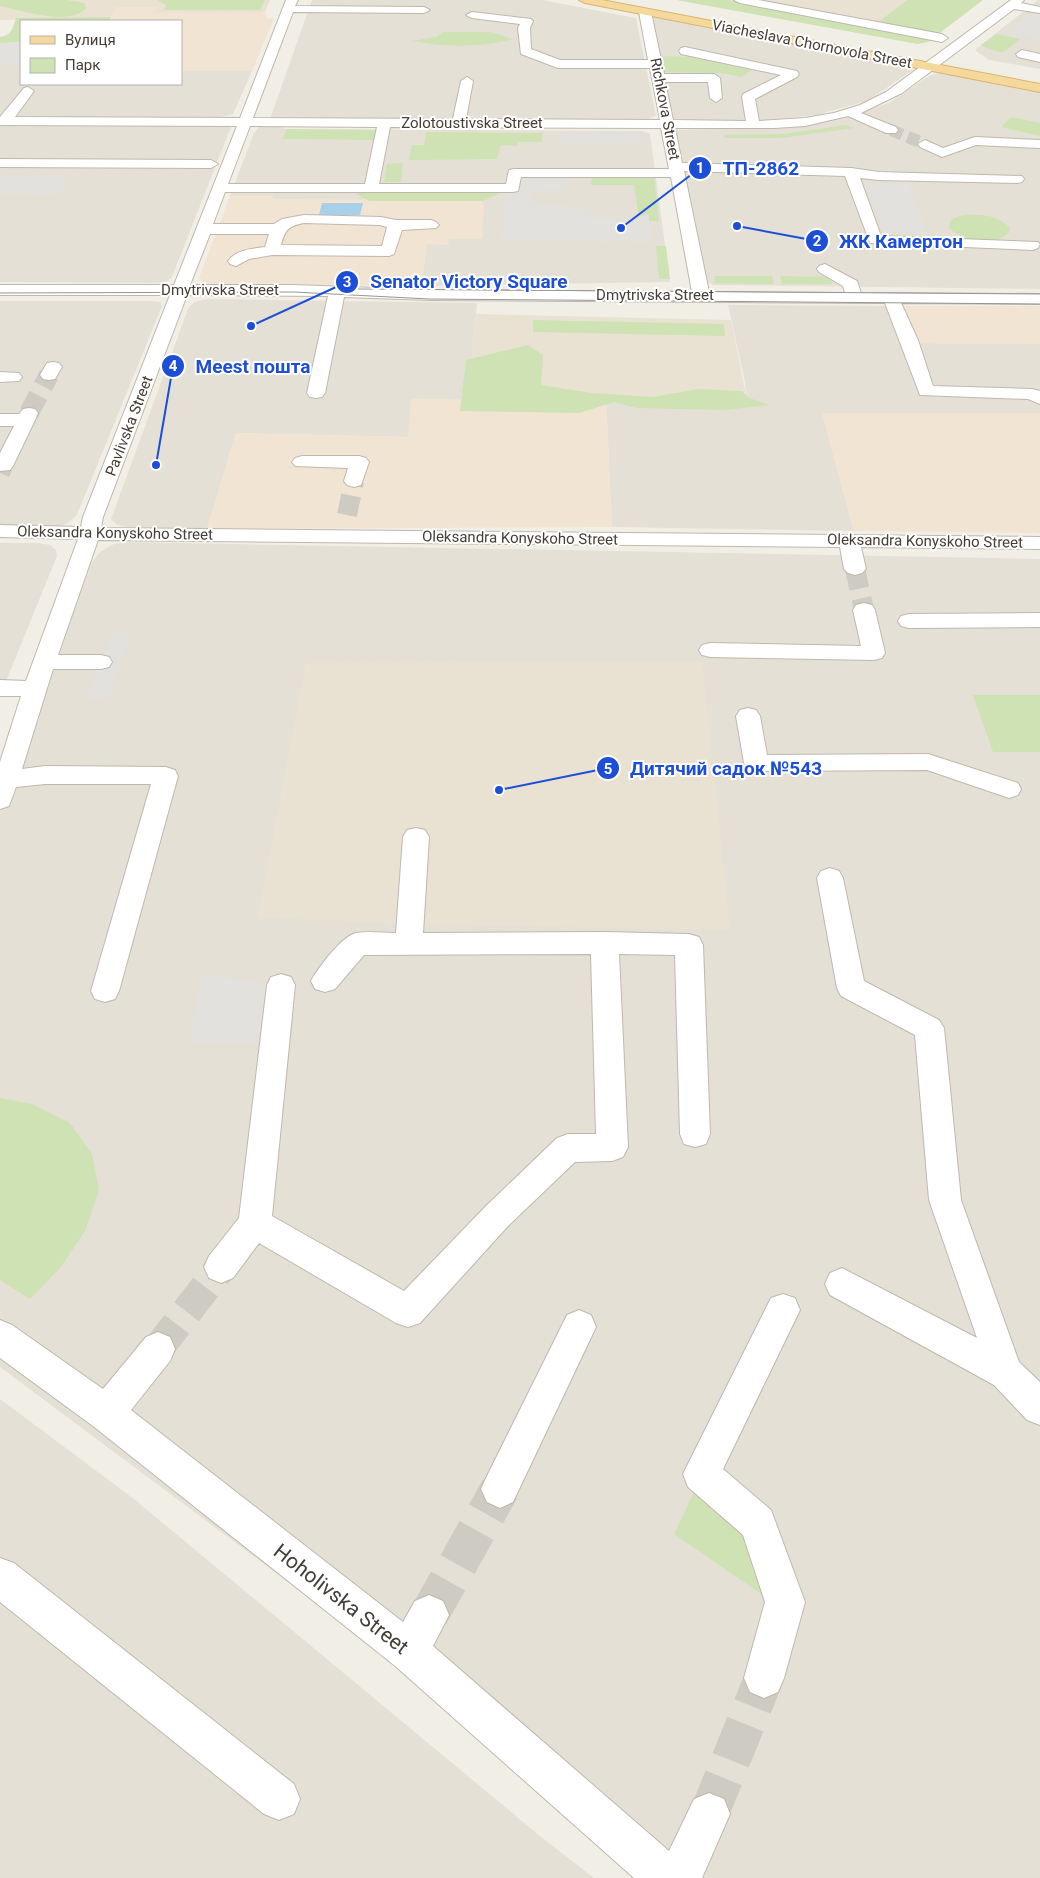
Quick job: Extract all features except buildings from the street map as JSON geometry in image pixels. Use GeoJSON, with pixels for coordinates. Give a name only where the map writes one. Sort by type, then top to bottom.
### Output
{"type":"FeatureCollection","features":[{"type":"Feature","properties":{"kind":"main road","name":"Viacheslava Chornovola Street"},"geometry":{"type":"LineString","coordinates":[[585,0],[935,63],[1040,78]]}},
{"type":"Feature","properties":{"kind":"main road","name":"Viacheslava Chornovola Street"},"geometry":{"type":"LineString","coordinates":[[629,0],[935,63],[1040,88]]}},
{"type":"Feature","properties":{"kind":"street"},"geometry":{"type":"LineString","coordinates":[[740,0],[942,38]]}},
{"type":"Feature","properties":{"kind":"street","name":"Zolotoustivska Street"},"geometry":{"type":"LineString","coordinates":[[5,121],[384,123],[435,119],[459,123],[629,128],[668,124],[692,126],[784,124],[849,112],[890,96],[1015,3]]}},
{"type":"Feature","properties":{"kind":"street"},"geometry":{"type":"LineString","coordinates":[[1015,3],[1040,10]]}},
{"type":"Feature","properties":{"kind":"street"},"geometry":{"type":"LineString","coordinates":[[290,4],[424,10]]}},
{"type":"Feature","properties":{"kind":"street","name":"Pavlivska Street"},"geometry":{"type":"LineString","coordinates":[[3,790],[44,662],[88,541],[93,517],[182,290],[290,4]]}},
{"type":"Feature","properties":{"kind":"street","name":"Richkova Street"},"geometry":{"type":"LineString","coordinates":[[645,12],[701,295]]}},
{"type":"Feature","properties":{"kind":"street"},"geometry":{"type":"LineString","coordinates":[[472,15],[527,21],[524,28],[525,51],[558,64],[657,71],[714,78],[716,98]]}},
{"type":"Feature","properties":{"kind":"street"},"geometry":{"type":"LineString","coordinates":[[685,51],[793,74],[748,97],[754,125]]}},
{"type":"Feature","properties":{"kind":"street"},"geometry":{"type":"LineString","coordinates":[[1022,54],[1040,58]]}},
{"type":"Feature","properties":{"kind":"street"},"geometry":{"type":"LineString","coordinates":[[459,123],[467,81]]}},
{"type":"Feature","properties":{"kind":"street"},"geometry":{"type":"LineString","coordinates":[[0,134],[5,121],[28,91]]}},
{"type":"Feature","properties":{"kind":"street"},"geometry":{"type":"LineString","coordinates":[[849,112],[891,130]]}},
{"type":"Feature","properties":{"kind":"street"},"geometry":{"type":"LineString","coordinates":[[371,188],[384,123]]}},
{"type":"Feature","properties":{"kind":"street"},"geometry":{"type":"LineString","coordinates":[[925,144],[942,153],[975,141],[1040,144]]}},
{"type":"Feature","properties":{"kind":"street"},"geometry":{"type":"LineString","coordinates":[[0,163],[211,164]]}},
{"type":"Feature","properties":{"kind":"street"},"geometry":{"type":"LineString","coordinates":[[220,188],[513,188],[514,173],[677,170],[851,172],[879,176],[1017,178]]}},
{"type":"Feature","properties":{"kind":"street"},"geometry":{"type":"LineString","coordinates":[[851,172],[874,240],[1033,245]]}},
{"type":"Feature","properties":{"kind":"street"},"geometry":{"type":"LineString","coordinates":[[272,250],[278,229],[287,222],[304,219],[381,220],[395,225],[431,225]]}},
{"type":"Feature","properties":{"kind":"street"},"geometry":{"type":"LineString","coordinates":[[236,261],[244,255],[272,250],[389,251],[395,225]]}},
{"type":"Feature","properties":{"kind":"street"},"geometry":{"type":"LineString","coordinates":[[204,229],[278,229]]}},
{"type":"Feature","properties":{"kind":"street"},"geometry":{"type":"LineString","coordinates":[[825,269],[851,284],[854,297]]}},
{"type":"Feature","properties":{"kind":"street","name":"Dmytrivska Street"},"geometry":{"type":"LineString","coordinates":[[0,290],[182,290],[441,295],[701,295],[1040,299]]}},
{"type":"Feature","properties":{"kind":"street"},"geometry":{"type":"LineString","coordinates":[[316,394],[337,292]]}},
{"type":"Feature","properties":{"kind":"street"},"geometry":{"type":"LineString","coordinates":[[890,298],[909,340],[926,391],[1032,394],[1040,398]]}},
{"type":"Feature","properties":{"kind":"street"},"geometry":{"type":"LineString","coordinates":[[0,420],[27,416],[3,466]]}},
{"type":"Feature","properties":{"kind":"street"},"geometry":{"type":"LineString","coordinates":[[302,462],[359,462],[354,481]]}},
{"type":"Feature","properties":{"kind":"street"},"geometry":{"type":"LineString","coordinates":[[345,535],[347,515]]}},
{"type":"Feature","properties":{"kind":"street","name":"Oleksandra Konyskoho Street"},"geometry":{"type":"LineString","coordinates":[[0,531],[134,535],[345,535],[1040,543]]}},
{"type":"Feature","properties":{"kind":"street"},"geometry":{"type":"LineString","coordinates":[[849,540],[855,569]]}},
{"type":"Feature","properties":{"kind":"street"},"geometry":{"type":"LineString","coordinates":[[710,650],[874,653],[864,610]]}},
{"type":"Feature","properties":{"kind":"street"},"geometry":{"type":"LineString","coordinates":[[909,622],[1040,620]]}},
{"type":"Feature","properties":{"kind":"street"},"geometry":{"type":"LineString","coordinates":[[44,662],[101,662]]}},
{"type":"Feature","properties":{"kind":"street"},"geometry":{"type":"LineString","coordinates":[[0,688],[36,689]]}},
{"type":"Feature","properties":{"kind":"street"},"geometry":{"type":"LineString","coordinates":[[748,716],[756,763],[807,761],[928,762],[1009,789]]}},
{"type":"Feature","properties":{"kind":"street"},"geometry":{"type":"LineString","coordinates":[[3,790],[45,775],[166,776],[105,991]]}},
{"type":"Feature","properties":{"kind":"street"},"geometry":{"type":"LineString","coordinates":[[409,944],[416,837]]}},
{"type":"Feature","properties":{"kind":"street"},"geometry":{"type":"LineString","coordinates":[[830,878],[850,988],[929,1028],[945,1200],[1006,1373]]}},
{"type":"Feature","properties":{"kind":"street"},"geometry":{"type":"LineString","coordinates":[[255,1223],[408,1310],[498,1216],[568,1148],[612,1147],[605,943]]}},
{"type":"Feature","properties":{"kind":"street"},"geometry":{"type":"LineString","coordinates":[[326,980],[356,944],[605,943],[689,945],[695,1134]]}},
{"type":"Feature","properties":{"kind":"street"},"geometry":{"type":"LineString","coordinates":[[220,1267],[255,1223],[281,985]]}},
{"type":"Feature","properties":{"kind":"street"},"geometry":{"type":"LineString","coordinates":[[842,1284],[1006,1373],[1040,1407]]}},
{"type":"Feature","properties":{"kind":"street"},"geometry":{"type":"LineString","coordinates":[[764,1678],[785,1602],[758,1523],[701,1474],[783,1310]]}},
{"type":"Feature","properties":{"kind":"street"},"geometry":{"type":"LineString","coordinates":[[500,1490],[579,1327]]}},
{"type":"Feature","properties":{"kind":"street","name":"Hoholivska Street"},"geometry":{"type":"LineString","coordinates":[[0,1337],[106,1413],[408,1651],[667,1878]]}},
{"type":"Feature","properties":{"kind":"street"},"geometry":{"type":"LineString","coordinates":[[106,1413],[158,1349]]}},
{"type":"Feature","properties":{"kind":"street"},"geometry":{"type":"LineString","coordinates":[[0,1577],[278,1799]]}},
{"type":"Feature","properties":{"kind":"street"},"geometry":{"type":"LineString","coordinates":[[408,1651],[429,1615]]}},
{"type":"Feature","properties":{"kind":"street"},"geometry":{"type":"LineString","coordinates":[[680,1878],[709,1814]]}},
{"type":"Feature","properties":{"kind":"shaded area"},"geometry":{"type":"Polygon","coordinates":[[[0,0],[270,0],[265,12],[155,13],[157,7],[116,7],[111,17],[0,20],[0,0]]]}},
{"type":"Feature","properties":{"kind":"shaded area"},"geometry":{"type":"Polygon","coordinates":[[[312,0],[542,0],[636,18],[656,116],[645,120],[270,119],[312,0]]]}},
{"type":"Feature","properties":{"kind":"shaded area"},"geometry":{"type":"Polygon","coordinates":[[[677,0],[983,0],[918,44],[677,0]]]}},
{"type":"Feature","properties":{"kind":"shaded area"},"geometry":{"type":"Polygon","coordinates":[[[1040,0],[1040,69],[989,60],[975,50],[1040,0]]]}},
{"type":"Feature","properties":{"kind":"shaded area"},"geometry":{"type":"Polygon","coordinates":[[[116,7],[158,7],[156,13],[265,12],[267,18],[274,19],[252,71],[182,71],[182,20],[110,20],[116,7]]]}},
{"type":"Feature","properties":{"kind":"shaded area"},"geometry":{"type":"Polygon","coordinates":[[[1034,12],[1040,13],[1040,39],[1008,34],[1034,12]]]}},
{"type":"Feature","properties":{"kind":"shaded area"},"geometry":{"type":"Polygon","coordinates":[[[650,16],[910,66],[913,70],[867,101],[816,115],[757,121],[677,121],[670,117],[650,16]]]}},
{"type":"Feature","properties":{"kind":"shaded area"},"geometry":{"type":"Polygon","coordinates":[[[111,17],[110,20],[20,20],[20,85],[182,85],[182,71],[252,71],[233,114],[213,119],[0,118],[0,37],[5,37],[13,30],[16,18],[111,17]]]}},
{"type":"Feature","properties":{"kind":"shaded area"},"geometry":{"type":"Polygon","coordinates":[[[20,42],[20,66],[0,65],[0,43],[20,42]]]}},
{"type":"Feature","properties":{"kind":"shaded area"},"geometry":{"type":"Polygon","coordinates":[[[940,73],[1040,92],[1040,289],[713,285],[705,280],[675,136],[676,130],[772,127],[858,113],[889,103],[931,75],[940,73]]]}},
{"type":"Feature","properties":{"kind":"shaded area"},"geometry":{"type":"Polygon","coordinates":[[[0,124],[226,125],[231,127],[172,277],[166,282],[0,282],[0,124]]]}},
{"type":"Feature","properties":{"kind":"shaded area"},"geometry":{"type":"Polygon","coordinates":[[[274,125],[286,129],[642,131],[650,134],[670,282],[421,286],[427,244],[448,244],[272,199],[273,196],[230,196],[254,133],[259,127],[274,125]]]}},
{"type":"Feature","properties":{"kind":"shaded area"},"geometry":{"type":"Polygon","coordinates":[[[560,133],[638,133],[639,143],[560,143],[560,133]]]}},
{"type":"Feature","properties":{"kind":"shaded area"},"geometry":{"type":"Polygon","coordinates":[[[0,177],[68,177],[58,195],[0,194],[0,177]]]}},
{"type":"Feature","properties":{"kind":"shaded area"},"geometry":{"type":"Polygon","coordinates":[[[507,177],[565,178],[566,189],[531,191],[530,205],[566,205],[588,211],[592,218],[634,219],[648,214],[654,242],[501,241],[507,177]]]}},
{"type":"Feature","properties":{"kind":"shaded area"},"geometry":{"type":"Polygon","coordinates":[[[866,184],[908,184],[927,233],[884,232],[866,184]]]}},
{"type":"Feature","properties":{"kind":"shaded area"},"geometry":{"type":"Polygon","coordinates":[[[230,196],[273,196],[273,199],[482,200],[484,206],[482,239],[449,239],[448,245],[427,244],[421,286],[210,284],[203,282],[199,278],[230,196]]]}},
{"type":"Feature","properties":{"kind":"shaded area"},"geometry":{"type":"Polygon","coordinates":[[[207,299],[477,303],[468,399],[408,437],[236,433],[207,529],[132,528],[117,525],[111,519],[188,309],[194,302],[207,299]]]}},
{"type":"Feature","properties":{"kind":"shaded area"},"geometry":{"type":"Polygon","coordinates":[[[0,301],[149,301],[160,302],[162,306],[76,516],[66,524],[52,528],[0,529],[0,301]]]}},
{"type":"Feature","properties":{"kind":"shaded area"},"geometry":{"type":"Polygon","coordinates":[[[728,305],[887,306],[900,343],[1040,344],[1040,413],[822,413],[854,531],[612,527],[606,400],[747,400],[745,382],[728,305]]]}},
{"type":"Feature","properties":{"kind":"shaded area"},"geometry":{"type":"Polygon","coordinates":[[[887,306],[1040,306],[1040,344],[900,343],[887,306]]]}},
{"type":"Feature","properties":{"kind":"shaded area"},"geometry":{"type":"Polygon","coordinates":[[[476,314],[731,320],[747,400],[468,399],[476,314]]]}},
{"type":"Feature","properties":{"kind":"shaded area"},"geometry":{"type":"Polygon","coordinates":[[[411,399],[606,400],[612,527],[207,529],[236,433],[408,437],[411,399]]]}},
{"type":"Feature","properties":{"kind":"shaded area"},"geometry":{"type":"Polygon","coordinates":[[[822,413],[1040,413],[1040,533],[854,531],[822,413]]]}},
{"type":"Feature","properties":{"kind":"shaded area"},"geometry":{"type":"Polygon","coordinates":[[[126,542],[1040,559],[1040,1878],[685,1878],[0,1367],[0,808],[92,562],[101,551],[114,544],[126,542]]]}},
{"type":"Feature","properties":{"kind":"shaded area"},"geometry":{"type":"Polygon","coordinates":[[[0,543],[38,543],[50,545],[56,550],[57,556],[0,696],[0,543]]]}},
{"type":"Feature","properties":{"kind":"shaded area"},"geometry":{"type":"Polygon","coordinates":[[[131,632],[108,700],[87,700],[111,633],[131,632]]]}},
{"type":"Feature","properties":{"kind":"shaded area"},"geometry":{"type":"Polygon","coordinates":[[[702,662],[730,930],[410,924],[258,917],[306,663],[702,662]]]}},
{"type":"Feature","properties":{"kind":"shaded area"},"geometry":{"type":"Polygon","coordinates":[[[202,975],[281,985],[275,1043],[189,1043],[202,975]]]}},
{"type":"Feature","properties":{"kind":"shaded area"},"geometry":{"type":"Polygon","coordinates":[[[0,1399],[134,1499],[540,1836],[594,1878],[0,1878],[0,1399]]]}},
{"type":"Feature","properties":{"kind":"green space"},"geometry":{"type":"Polygon","coordinates":[[[0,0],[67,0],[84,3],[86,8],[79,14],[69,16],[45,16],[0,6],[0,0]]]}},
{"type":"Feature","properties":{"kind":"green space"},"geometry":{"type":"Polygon","coordinates":[[[157,0],[265,0],[260,10],[164,10],[166,5],[157,0]]]}},
{"type":"Feature","properties":{"kind":"green space"},"geometry":{"type":"Polygon","coordinates":[[[677,0],[729,0],[872,27],[907,0],[983,0],[928,42],[918,44],[677,0]]]}},
{"type":"Feature","properties":{"kind":"green space"},"geometry":{"type":"Polygon","coordinates":[[[111,17],[110,20],[20,20],[20,42],[0,43],[0,37],[9,33],[13,28],[16,18],[111,17]]]}},
{"type":"Feature","properties":{"kind":"green space"},"geometry":{"type":"Polygon","coordinates":[[[443,32],[490,32],[513,39],[488,44],[462,46],[412,41],[436,37],[443,32]]]}},
{"type":"Feature","properties":{"kind":"green space"},"geometry":{"type":"Polygon","coordinates":[[[996,34],[1020,39],[1002,52],[994,51],[981,45],[996,34]]]}},
{"type":"Feature","properties":{"kind":"green space"},"geometry":{"type":"Polygon","coordinates":[[[659,56],[689,57],[752,70],[741,77],[722,73],[661,72],[659,56]]]}},
{"type":"Feature","properties":{"kind":"green space"},"geometry":{"type":"Polygon","coordinates":[[[1011,117],[1040,123],[1040,136],[1001,127],[1011,117]]]}},
{"type":"Feature","properties":{"kind":"green space"},"geometry":{"type":"Polygon","coordinates":[[[846,125],[854,128],[781,138],[725,138],[724,135],[783,134],[846,125]]]}},
{"type":"Feature","properties":{"kind":"green space"},"geometry":{"type":"Polygon","coordinates":[[[286,129],[378,130],[376,140],[283,139],[286,129]]]}},
{"type":"Feature","properties":{"kind":"green space"},"geometry":{"type":"Polygon","coordinates":[[[426,132],[542,133],[542,142],[518,142],[517,146],[501,145],[497,159],[409,160],[412,145],[424,145],[426,132]]]}},
{"type":"Feature","properties":{"kind":"green space"},"geometry":{"type":"Polygon","coordinates":[[[403,163],[401,182],[384,182],[387,164],[403,163]]]}},
{"type":"Feature","properties":{"kind":"green space"},"geometry":{"type":"Polygon","coordinates":[[[592,175],[654,175],[659,221],[639,221],[634,185],[591,185],[592,175]]]}},
{"type":"Feature","properties":{"kind":"green space"},"geometry":{"type":"Polygon","coordinates":[[[368,190],[502,192],[483,201],[369,201],[355,193],[368,190]]]}},
{"type":"Feature","properties":{"kind":"green space"},"geometry":{"type":"Polygon","coordinates":[[[983,215],[995,218],[1010,228],[1009,232],[996,240],[988,241],[979,241],[962,236],[949,228],[949,225],[956,217],[983,215]]]}},
{"type":"Feature","properties":{"kind":"green space"},"geometry":{"type":"Polygon","coordinates":[[[656,246],[666,246],[670,279],[659,279],[656,246]]]}},
{"type":"Feature","properties":{"kind":"green space"},"geometry":{"type":"Polygon","coordinates":[[[714,276],[772,276],[774,284],[715,283],[714,276]]]}},
{"type":"Feature","properties":{"kind":"green space"},"geometry":{"type":"Polygon","coordinates":[[[780,276],[830,277],[832,284],[782,284],[780,276]]]}},
{"type":"Feature","properties":{"kind":"green space"},"geometry":{"type":"Polygon","coordinates":[[[533,320],[724,324],[725,336],[533,332],[533,320]]]}},
{"type":"Feature","properties":{"kind":"green space"},"geometry":{"type":"Polygon","coordinates":[[[528,345],[543,355],[541,385],[591,393],[653,397],[698,389],[742,391],[749,398],[770,405],[725,410],[637,408],[614,402],[579,413],[460,411],[466,360],[528,345]]]}},
{"type":"Feature","properties":{"kind":"green space"},"geometry":{"type":"Polygon","coordinates":[[[973,695],[1040,695],[1040,752],[993,752],[973,695]]]}},
{"type":"Feature","properties":{"kind":"green space"},"geometry":{"type":"Polygon","coordinates":[[[0,1098],[32,1104],[70,1123],[92,1154],[99,1190],[85,1231],[61,1267],[30,1299],[0,1280],[0,1098]]]}},
{"type":"Feature","properties":{"kind":"green space"},"geometry":{"type":"Polygon","coordinates":[[[694,1492],[744,1530],[764,1596],[674,1534],[694,1492]]]}},
{"type":"Feature","properties":{"kind":"water"},"geometry":{"type":"Polygon","coordinates":[[[322,203],[363,203],[360,215],[319,215],[322,203]]]}},
{"type":"Feature","properties":{"kind":"tunnel"},"geometry":{"type":"LineString","coordinates":[[891,130],[925,144]]}},
{"type":"Feature","properties":{"kind":"tunnel"},"geometry":{"type":"LineString","coordinates":[[29,413],[49,375]]}},
{"type":"Feature","properties":{"kind":"tunnel"},"geometry":{"type":"LineString","coordinates":[[0,473],[3,466]]}},
{"type":"Feature","properties":{"kind":"tunnel"},"geometry":{"type":"LineString","coordinates":[[347,515],[354,481]]}},
{"type":"Feature","properties":{"kind":"tunnel"},"geometry":{"type":"LineString","coordinates":[[855,569],[864,610]]}},
{"type":"Feature","properties":{"kind":"tunnel"},"geometry":{"type":"LineString","coordinates":[[158,1349],[221,1267]]}},
{"type":"Feature","properties":{"kind":"tunnel"},"geometry":{"type":"LineString","coordinates":[[429,1615],[500,1489]]}},
{"type":"Feature","properties":{"kind":"tunnel"},"geometry":{"type":"LineString","coordinates":[[709,1814],[764,1678]]}},
{"type":"Feature","properties":{"kind":"tram line"},"geometry":{"type":"LineString","coordinates":[[358,289],[1040,294]]}},
{"type":"Feature","properties":{"kind":"tram line"},"geometry":{"type":"LineString","coordinates":[[0,293],[294,292],[429,299],[1040,304]]}},
{"type":"Feature","properties":{"kind":"place","name":"ЖК Камертон"},"geometry":{"type":"Point","coordinates":[737,226]}},
{"type":"Feature","properties":{"kind":"place","name":"ТП-2862"},"geometry":{"type":"Point","coordinates":[621,228]}},
{"type":"Feature","properties":{"kind":"place","name":"Senator Victory Square"},"geometry":{"type":"Point","coordinates":[251,326]}},
{"type":"Feature","properties":{"kind":"place","name":"Meest пошта"},"geometry":{"type":"Point","coordinates":[156,465]}},
{"type":"Feature","properties":{"kind":"place","name":"Дитячий садок №543"},"geometry":{"type":"Point","coordinates":[499,790]}}]}
